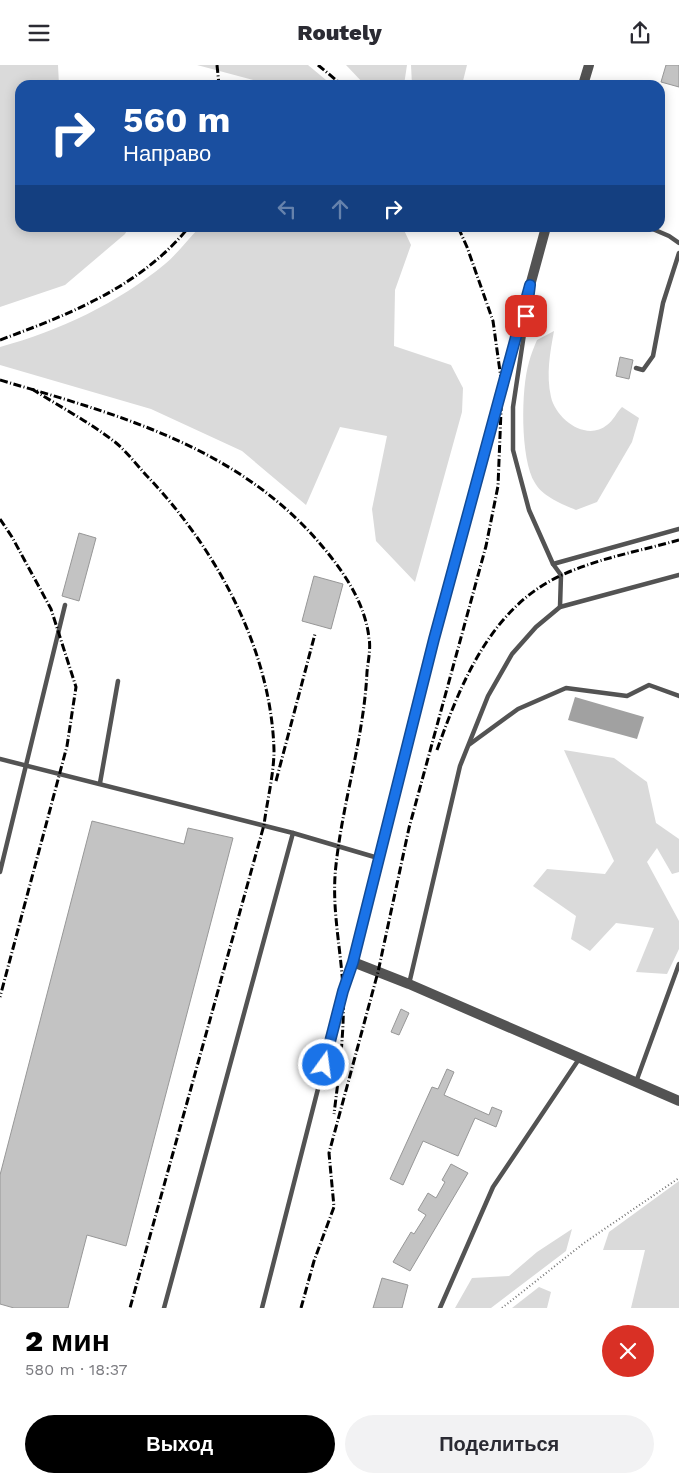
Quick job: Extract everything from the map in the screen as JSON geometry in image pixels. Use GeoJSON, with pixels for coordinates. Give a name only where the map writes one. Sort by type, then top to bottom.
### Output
{"type":"FeatureCollection","features":[{"type":"Feature","properties":{"kind":"street"},"geometry":{"type":"LineString","coordinates":[[585,80],[589,65]]}},
{"type":"Feature","properties":{"kind":"street"},"geometry":{"type":"LineString","coordinates":[[545,232],[434,639],[353,962],[409,984],[679,1101]]}},
{"type":"Feature","properties":{"kind":"lane"},"geometry":{"type":"LineString","coordinates":[[660,232],[679,243]]}},
{"type":"Feature","properties":{"kind":"lane"},"geometry":{"type":"LineString","coordinates":[[636,368],[644,370],[653,356],[663,303],[679,253]]}},
{"type":"Feature","properties":{"kind":"lane"},"geometry":{"type":"LineString","coordinates":[[530,285],[513,407],[514,450],[529,510],[553,564],[561,575],[560,607]]}},
{"type":"Feature","properties":{"kind":"lane"},"geometry":{"type":"LineString","coordinates":[[553,564],[679,529]]}},
{"type":"Feature","properties":{"kind":"lane"},"geometry":{"type":"LineString","coordinates":[[409,984],[460,766],[488,696],[512,654],[536,627],[560,607],[679,575]]}},
{"type":"Feature","properties":{"kind":"lane"},"geometry":{"type":"LineString","coordinates":[[0,872],[65,605]]}},
{"type":"Feature","properties":{"kind":"lane"},"geometry":{"type":"LineString","coordinates":[[100,783],[118,681]]}},
{"type":"Feature","properties":{"kind":"lane"},"geometry":{"type":"LineString","coordinates":[[469,745],[518,709],[566,688],[627,696],[649,685],[679,696]]}},
{"type":"Feature","properties":{"kind":"lane"},"geometry":{"type":"LineString","coordinates":[[0,759],[293,833],[379,858]]}},
{"type":"Feature","properties":{"kind":"lane"},"geometry":{"type":"LineString","coordinates":[[164,1308],[293,833]]}},
{"type":"Feature","properties":{"kind":"lane"},"geometry":{"type":"LineString","coordinates":[[262,1308],[343,991],[353,962]]}},
{"type":"Feature","properties":{"kind":"lane"},"geometry":{"type":"LineString","coordinates":[[635,1083],[679,964]]}},
{"type":"Feature","properties":{"kind":"lane"},"geometry":{"type":"LineString","coordinates":[[440,1308],[492,1187],[579,1059]]}},
{"type":"Feature","properties":{"kind":"path"},"geometry":{"type":"LineString","coordinates":[[502,1308],[584,1243],[679,1178]]}},
{"type":"Feature","properties":{"kind":"shaded area"},"geometry":{"type":"Polygon","coordinates":[[[0,65],[58,65],[59,80],[15,80],[15,232],[126,232],[65,285],[0,307],[0,65]]]}},
{"type":"Feature","properties":{"kind":"shaded area"},"geometry":{"type":"Polygon","coordinates":[[[197,65],[308,65],[326,80],[253,80],[197,65]]]}},
{"type":"Feature","properties":{"kind":"shaded area"},"geometry":{"type":"Polygon","coordinates":[[[346,65],[407,65],[405,80],[360,80],[346,65]]]}},
{"type":"Feature","properties":{"kind":"shaded area"},"geometry":{"type":"Polygon","coordinates":[[[411,65],[467,65],[463,80],[412,80],[411,65]]]}},
{"type":"Feature","properties":{"kind":"shaded area"},"geometry":{"type":"Polygon","coordinates":[[[195,232],[405,232],[411,245],[395,290],[394,346],[451,365],[463,388],[462,412],[415,582],[376,541],[372,509],[387,436],[340,427],[306,505],[242,451],[151,409],[0,365],[0,347],[44,333],[108,303],[147,278],[174,255],[195,232]]]}},
{"type":"Feature","properties":{"kind":"shaded area"},"geometry":{"type":"Polygon","coordinates":[[[554,331],[549,364],[551,397],[554,405],[565,420],[573,426],[590,431],[599,430],[607,425],[622,407],[639,418],[632,442],[597,502],[576,510],[553,499],[538,488],[530,472],[524,441],[524,389],[530,359],[537,340],[554,331]]]}},
{"type":"Feature","properties":{"kind":"shaded area"},"geometry":{"type":"Polygon","coordinates":[[[575,697],[644,717],[637,739],[568,720],[575,697]]]}},
{"type":"Feature","properties":{"kind":"shaded area"},"geometry":{"type":"Polygon","coordinates":[[[564,750],[614,758],[647,782],[656,823],[679,839],[679,872],[672,874],[657,848],[647,862],[679,921],[679,949],[667,974],[636,972],[654,928],[616,923],[590,951],[571,939],[576,916],[533,886],[547,869],[605,874],[614,861],[564,750]]]}},
{"type":"Feature","properties":{"kind":"shaded area"},"geometry":{"type":"Polygon","coordinates":[[[679,1181],[679,1308],[631,1308],[645,1250],[603,1250],[609,1232],[679,1181]]]}},
{"type":"Feature","properties":{"kind":"shaded area"},"geometry":{"type":"Polygon","coordinates":[[[572,1229],[566,1251],[491,1308],[455,1308],[472,1278],[509,1276],[537,1252],[572,1229]]]}},
{"type":"Feature","properties":{"kind":"shaded area"},"geometry":{"type":"Polygon","coordinates":[[[539,1287],[551,1292],[547,1308],[512,1308],[539,1287]]]}},
{"type":"Feature","properties":{"kind":"building"},"geometry":{"type":"Polygon","coordinates":[[[666,65],[679,65],[679,87],[665,83],[665,80],[662,80],[666,65]]]}},
{"type":"Feature","properties":{"kind":"building"},"geometry":{"type":"Polygon","coordinates":[[[620,357],[633,360],[629,379],[616,376],[620,357]]]}},
{"type":"Feature","properties":{"kind":"building"},"geometry":{"type":"Polygon","coordinates":[[[79,533],[96,538],[79,601],[62,596],[79,533]]]}},
{"type":"Feature","properties":{"kind":"building"},"geometry":{"type":"Polygon","coordinates":[[[314,576],[343,584],[331,629],[302,621],[314,576]]]}},
{"type":"Feature","properties":{"kind":"building"},"geometry":{"type":"Polygon","coordinates":[[[92,821],[184,844],[188,828],[233,838],[126,1246],[87,1235],[68,1308],[14,1308],[0,1304],[0,1175],[92,821]]]}},
{"type":"Feature","properties":{"kind":"building"},"geometry":{"type":"Polygon","coordinates":[[[401,1009],[409,1013],[399,1035],[391,1032],[401,1009]]]}},
{"type":"Feature","properties":{"kind":"building"},"geometry":{"type":"Polygon","coordinates":[[[447,1069],[454,1072],[444,1095],[489,1115],[492,1107],[502,1111],[496,1127],[475,1118],[458,1156],[423,1141],[403,1185],[390,1179],[432,1087],[438,1089],[447,1069]]]}},
{"type":"Feature","properties":{"kind":"building"},"geometry":{"type":"Polygon","coordinates":[[[451,1164],[468,1173],[410,1271],[393,1262],[411,1232],[414,1234],[426,1215],[418,1210],[428,1193],[436,1198],[445,1182],[442,1180],[451,1164]]]}},
{"type":"Feature","properties":{"kind":"building"},"geometry":{"type":"Polygon","coordinates":[[[382,1278],[408,1285],[402,1308],[373,1308],[382,1278]]]}},
{"type":"Feature","properties":{"kind":"railway"},"geometry":{"type":"LineString","coordinates":[[217,65],[218,80]]}},
{"type":"Feature","properties":{"kind":"railway"},"geometry":{"type":"LineString","coordinates":[[318,65],[336,80]]}},
{"type":"Feature","properties":{"kind":"railway"},"geometry":{"type":"LineString","coordinates":[[0,340],[78,309],[126,282],[149,266],[170,248],[184,232]]}},
{"type":"Feature","properties":{"kind":"railway"},"geometry":{"type":"LineString","coordinates":[[301,1308],[314,1261],[334,1207],[329,1153],[378,972],[409,828],[486,546],[498,486],[502,386],[493,321],[460,232]]}},
{"type":"Feature","properties":{"kind":"railway"},"geometry":{"type":"LineString","coordinates":[[0,380],[132,422],[174,439],[215,459],[253,483],[289,512],[330,556],[358,600],[367,625],[370,651],[362,720],[343,817],[336,865],[335,912],[342,974],[343,1020],[334,1114]]}},
{"type":"Feature","properties":{"kind":"railway"},"geometry":{"type":"LineString","coordinates":[[32,389],[115,442],[171,503],[195,534],[235,601],[250,637],[262,674],[270,712],[274,759],[264,825],[130,1308]]}},
{"type":"Feature","properties":{"kind":"railway"},"geometry":{"type":"LineString","coordinates":[[0,519],[12,537],[51,609],[76,687],[67,746],[0,997]]}},
{"type":"Feature","properties":{"kind":"railway"},"geometry":{"type":"LineString","coordinates":[[437,750],[468,674],[482,649],[516,606],[537,589],[576,569],[605,559],[679,540]]}},
{"type":"Feature","properties":{"kind":"railway"},"geometry":{"type":"LineString","coordinates":[[276,781],[315,634]]}},
{"type":"Feature","properties":{"kind":"route"},"geometry":{"type":"LineString","coordinates":[[324,1065],[343,991],[353,962],[434,639],[530,285],[526,316]]}}]}
